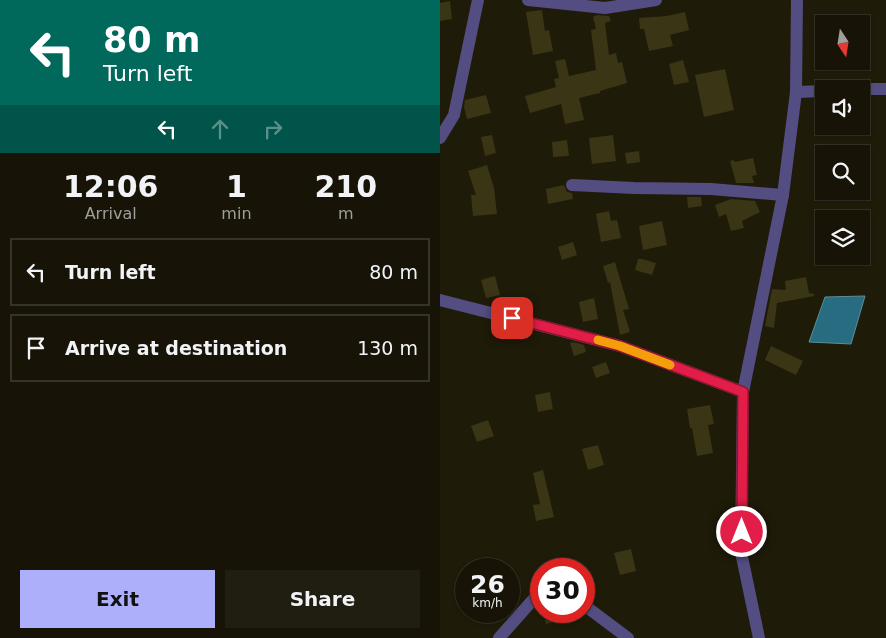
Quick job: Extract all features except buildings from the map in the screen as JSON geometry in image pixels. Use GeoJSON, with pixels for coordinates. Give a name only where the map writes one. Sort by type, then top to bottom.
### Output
{"type":"FeatureCollection","features":[{"type":"Feature","properties":{"kind":"street"},"geometry":{"type":"LineString","coordinates":[[440,138],[454,115],[478,0]]}},
{"type":"Feature","properties":{"kind":"street"},"geometry":{"type":"LineString","coordinates":[[528,0],[605,8],[656,0]]}},
{"type":"Feature","properties":{"kind":"street"},"geometry":{"type":"LineString","coordinates":[[759,638],[742,552],[743,392],[783,195],[796,92],[797,0]]}},
{"type":"Feature","properties":{"kind":"street"},"geometry":{"type":"LineString","coordinates":[[870,90],[886,89]]}},
{"type":"Feature","properties":{"kind":"street"},"geometry":{"type":"LineString","coordinates":[[796,92],[815,91]]}},
{"type":"Feature","properties":{"kind":"street"},"geometry":{"type":"LineString","coordinates":[[572,185],[711,189],[783,195]]}},
{"type":"Feature","properties":{"kind":"street"},"geometry":{"type":"LineString","coordinates":[[440,300],[620,346],[743,392]]}},
{"type":"Feature","properties":{"kind":"street"},"geometry":{"type":"LineString","coordinates":[[499,638],[530,603]]}},
{"type":"Feature","properties":{"kind":"street"},"geometry":{"type":"LineString","coordinates":[[595,613],[628,638]]}},
{"type":"Feature","properties":{"kind":"water"},"geometry":{"type":"Polygon","coordinates":[[[865,296],[851,344],[809,342],[825,297],[865,296]]]}},
{"type":"Feature","properties":{"kind":"slow traffic"},"geometry":{"type":"LineString","coordinates":[[598,340],[620,346],[670,365]]}},
{"type":"Feature","properties":{"kind":"route"},"geometry":{"type":"LineString","coordinates":[[512,318],[620,346],[743,392],[742,532]]}}]}
